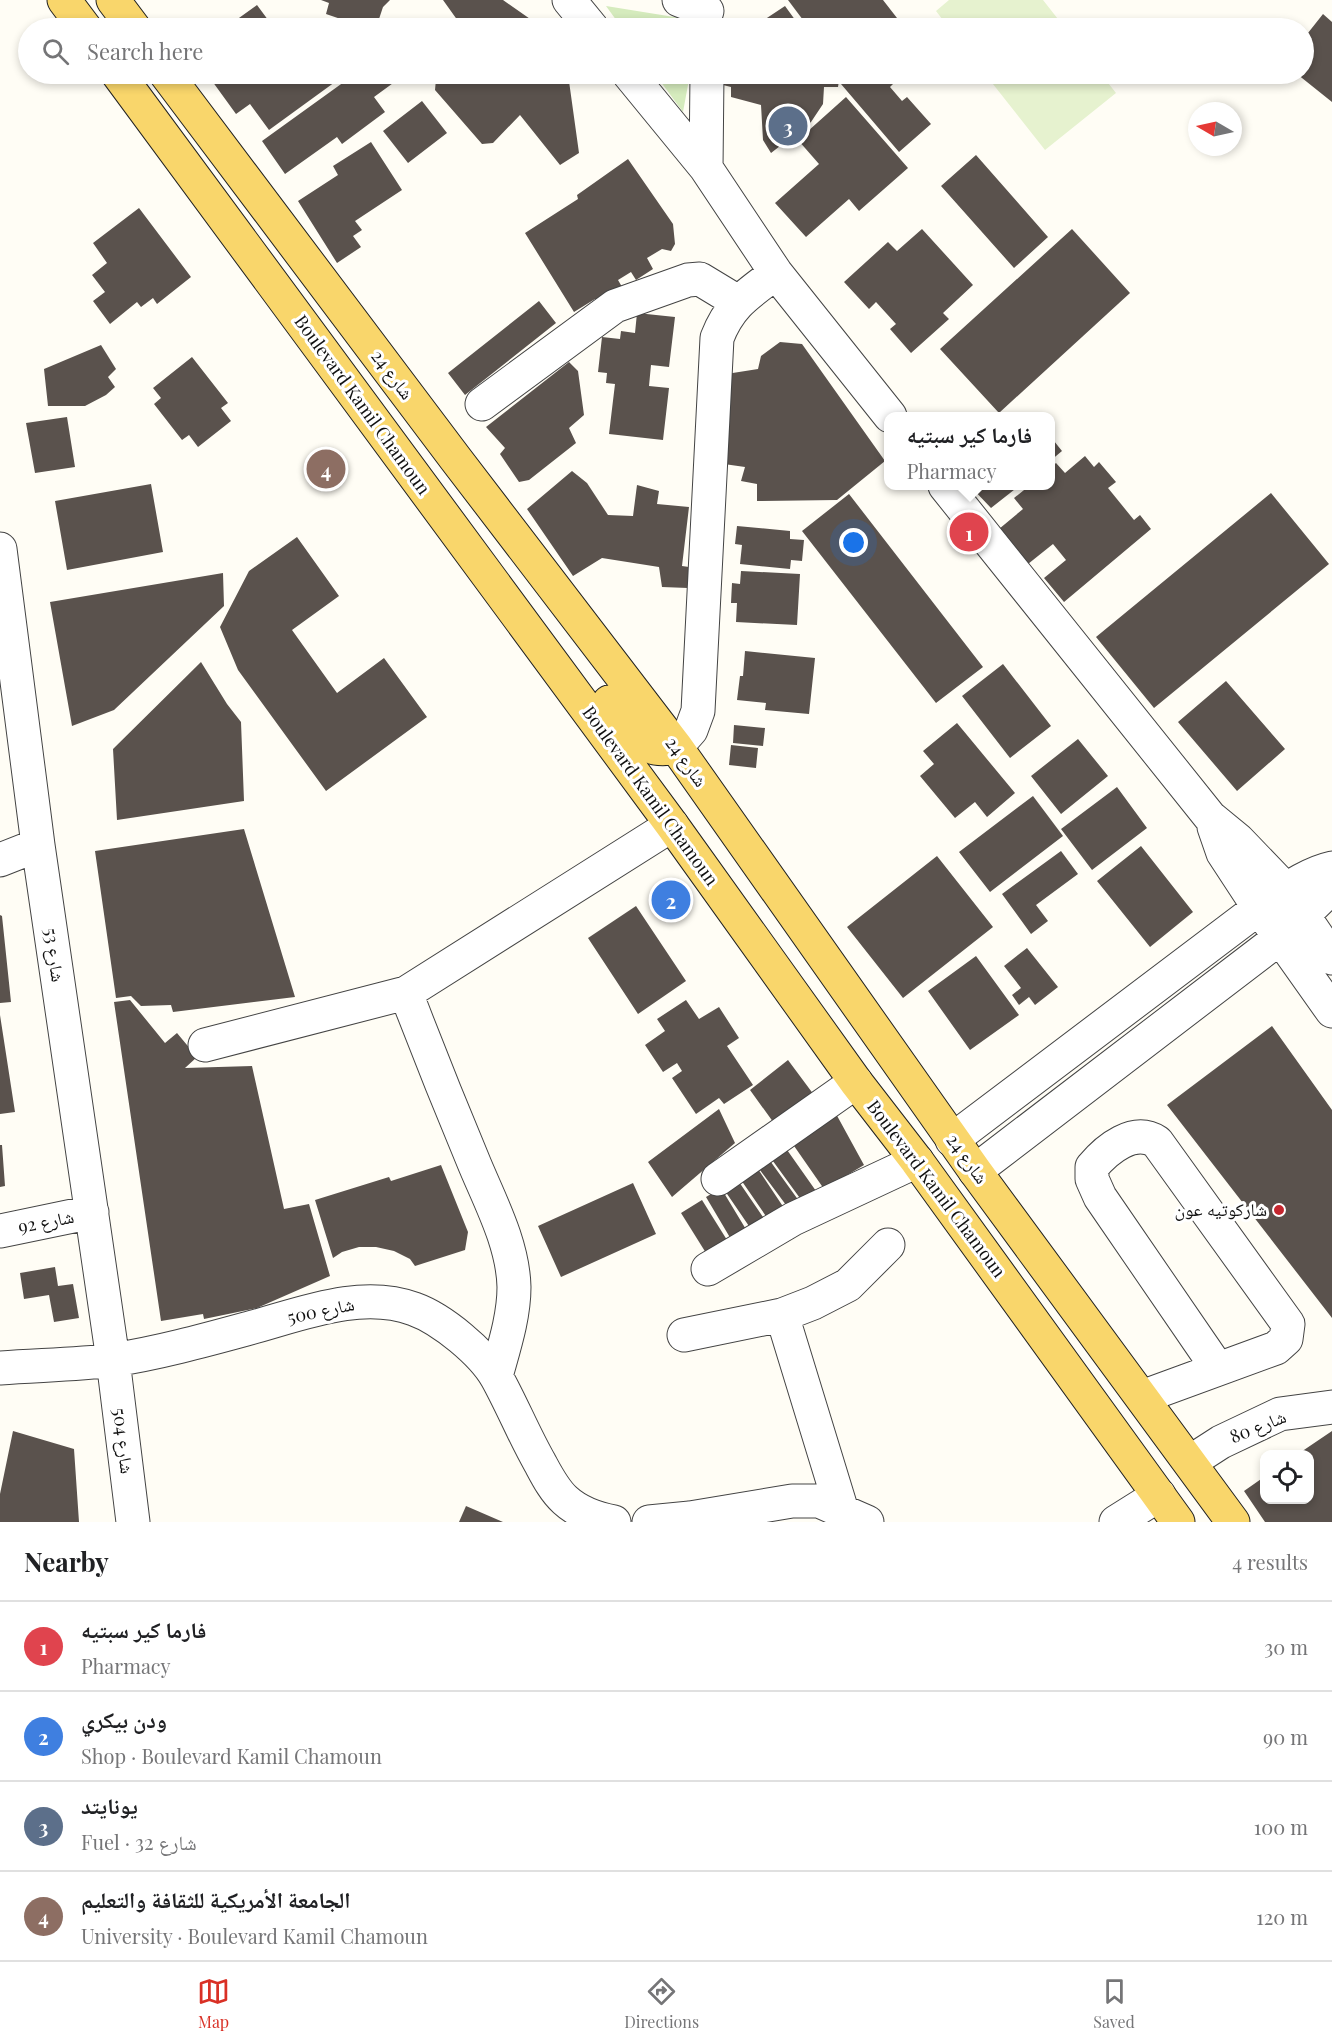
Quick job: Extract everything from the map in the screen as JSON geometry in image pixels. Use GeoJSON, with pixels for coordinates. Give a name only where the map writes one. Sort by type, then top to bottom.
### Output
{"type":"FeatureCollection","features":[{"type":"Feature","properties":{"kind":"main road"},"geometry":{"type":"LineString","coordinates":[[64,0],[78,18]]}},
{"type":"Feature","properties":{"kind":"main road"},"geometry":{"type":"LineString","coordinates":[[113,0],[126,18]]}},
{"type":"Feature","properties":{"kind":"main road","name":"Boulevard Kamil Chamoun"},"geometry":{"type":"LineString","coordinates":[[125,84],[672,825],[856,1082],[917,1161],[1178,1522]]}},
{"type":"Feature","properties":{"kind":"main road","name":"شارع 24"},"geometry":{"type":"LineString","coordinates":[[174,84],[676,747],[975,1172],[1190,1462]]}},
{"type":"Feature","properties":{"kind":"main road"},"geometry":{"type":"LineString","coordinates":[[470,552],[494,562],[514,579],[636,738],[648,747],[663,750],[676,747]]}},
{"type":"Feature","properties":{"kind":"main road"},"geometry":{"type":"LineString","coordinates":[[1190,1462],[1233,1522]]}},
{"type":"Feature","properties":{"kind":"street"},"geometry":{"type":"LineString","coordinates":[[569,0],[584,18]]}},
{"type":"Feature","properties":{"kind":"street"},"geometry":{"type":"LineString","coordinates":[[637,84],[706,168],[776,273],[886,412]]}},
{"type":"Feature","properties":{"kind":"street"},"geometry":{"type":"LineString","coordinates":[[706,168],[707,84]]}},
{"type":"Feature","properties":{"kind":"street"},"geometry":{"type":"LineString","coordinates":[[676,747],[691,730],[698,711],[717,338],[723,321],[738,302],[776,273]]}},
{"type":"Feature","properties":{"kind":"street"},"geometry":{"type":"LineString","coordinates":[[482,404],[615,306],[688,280],[700,279],[738,302]]}},
{"type":"Feature","properties":{"kind":"street"},"geometry":{"type":"LineString","coordinates":[[948,490],[1210,817],[1238,840],[1295,903],[1332,958]]}},
{"type":"Feature","properties":{"kind":"street","name":"شارع 53"},"geometry":{"type":"LineString","coordinates":[[0,549],[38,845],[113,1360]]}},
{"type":"Feature","properties":{"kind":"street"},"geometry":{"type":"LineString","coordinates":[[1210,817],[1223,853],[1332,1011]]}},
{"type":"Feature","properties":{"kind":"street"},"geometry":{"type":"LineString","coordinates":[[205,1045],[406,993],[672,825]]}},
{"type":"Feature","properties":{"kind":"street"},"geometry":{"type":"LineString","coordinates":[[0,860],[38,845]]}},
{"type":"Feature","properties":{"kind":"street"},"geometry":{"type":"LineString","coordinates":[[975,1172],[1281,937],[1295,903],[1318,871],[1332,868]]}},
{"type":"Feature","properties":{"kind":"street"},"geometry":{"type":"LineString","coordinates":[[952,1140],[1259,908],[1295,903],[1332,887]]}},
{"type":"Feature","properties":{"kind":"street"},"geometry":{"type":"LineString","coordinates":[[406,993],[432,1063],[501,1229],[512,1264],[514,1288],[511,1320],[496,1376]]}},
{"type":"Feature","properties":{"kind":"street"},"geometry":{"type":"LineString","coordinates":[[718,1179],[856,1082]]}},
{"type":"Feature","properties":{"kind":"street"},"geometry":{"type":"LineString","coordinates":[[1142,1397],[1276,1348],[1286,1339],[1288,1324],[1156,1142],[1147,1136],[1133,1137],[1100,1157],[1092,1167],[1092,1179],[1100,1197],[1218,1369]]}},
{"type":"Feature","properties":{"kind":"street"},"geometry":{"type":"LineString","coordinates":[[708,1269],[793,1219],[917,1161]]}},
{"type":"Feature","properties":{"kind":"street","name":"شارع 92"},"geometry":{"type":"LineString","coordinates":[[0,1231],[92,1212]]}},
{"type":"Feature","properties":{"kind":"street"},"geometry":{"type":"LineString","coordinates":[[684,1335],[782,1315],[813,1303],[848,1285],[888,1245]]}},
{"type":"Feature","properties":{"kind":"street","name":"شارع 500"},"geometry":{"type":"LineString","coordinates":[[0,1368],[113,1360],[201,1341],[335,1305],[377,1302],[413,1308],[431,1316],[453,1331],[473,1349],[496,1376],[523,1433],[552,1485],[566,1501],[600,1519],[615,1522]]}},
{"type":"Feature","properties":{"kind":"street"},"geometry":{"type":"LineString","coordinates":[[649,1522],[690,1518],[770,1504],[838,1514],[782,1315]]}},
{"type":"Feature","properties":{"kind":"street","name":"شارع 504"},"geometry":{"type":"LineString","coordinates":[[113,1360],[133,1522]]}},
{"type":"Feature","properties":{"kind":"street","name":"شارع 80"},"geometry":{"type":"LineString","coordinates":[[1190,1462],[1221,1442],[1280,1414],[1332,1407]]}},
{"type":"Feature","properties":{"kind":"street"},"geometry":{"type":"LineString","coordinates":[[1116,1522],[1159,1496]]}},
{"type":"Feature","properties":{"kind":"green space"},"geometry":{"type":"Polygon","coordinates":[[[949,0],[1043,0],[1057,18],[941,18],[936,11],[949,0]]]}},
{"type":"Feature","properties":{"kind":"green space"},"geometry":{"type":"Polygon","coordinates":[[[606,6],[680,18],[615,18],[606,6]]]}},
{"type":"Feature","properties":{"kind":"green space"},"geometry":{"type":"Polygon","coordinates":[[[662,84],[688,84],[683,112],[662,84]]]}},
{"type":"Feature","properties":{"kind":"green space"},"geometry":{"type":"Polygon","coordinates":[[[993,84],[1109,84],[1116,93],[1045,150],[993,84]]]}},
{"type":"Feature","properties":{"kind":"building"},"geometry":{"type":"Polygon","coordinates":[[[321,0],[390,0],[383,7],[379,18],[338,18],[326,14],[329,3],[321,0]]]}},
{"type":"Feature","properties":{"kind":"building"},"geometry":{"type":"Polygon","coordinates":[[[443,0],[503,0],[529,18],[456,18],[443,0]]]}},
{"type":"Feature","properties":{"kind":"building"},"geometry":{"type":"Polygon","coordinates":[[[788,0],[883,0],[897,18],[802,18],[788,0]]]}},
{"type":"Feature","properties":{"kind":"building"},"geometry":{"type":"Polygon","coordinates":[[[257,5],[267,18],[239,18],[257,5]]]}},
{"type":"Feature","properties":{"kind":"building"},"geometry":{"type":"Polygon","coordinates":[[[785,6],[794,18],[767,18],[785,6]]]}},
{"type":"Feature","properties":{"kind":"building"},"geometry":{"type":"Polygon","coordinates":[[[1323,14],[1332,22],[1332,102],[1310,84],[1314,84],[1314,25],[1323,14]]]}},
{"type":"Feature","properties":{"kind":"building"},"geometry":{"type":"Polygon","coordinates":[[[214,84],[332,84],[269,130],[250,104],[236,114],[214,84]]]}},
{"type":"Feature","properties":{"kind":"building"},"geometry":{"type":"Polygon","coordinates":[[[341,84],[392,84],[374,97],[385,112],[342,144],[337,137],[285,174],[262,141],[341,84]]]}},
{"type":"Feature","properties":{"kind":"building"},"geometry":{"type":"Polygon","coordinates":[[[436,84],[569,84],[579,153],[560,165],[520,115],[493,143],[482,144],[435,90],[436,84]]]}},
{"type":"Feature","properties":{"kind":"building"},"geometry":{"type":"Polygon","coordinates":[[[719,84],[838,84],[838,87],[824,87],[823,104],[811,122],[771,153],[763,140],[761,105],[731,97],[731,87],[719,84]]]}},
{"type":"Feature","properties":{"kind":"building"},"geometry":{"type":"Polygon","coordinates":[[[841,84],[893,84],[890,87],[902,101],[907,97],[931,124],[899,152],[841,84]]]}},
{"type":"Feature","properties":{"kind":"building"},"geometry":{"type":"Polygon","coordinates":[[[846,97],[908,168],[859,211],[849,199],[806,237],[775,203],[819,164],[798,140],[846,97]]]}},
{"type":"Feature","properties":{"kind":"building"},"geometry":{"type":"Polygon","coordinates":[[[422,101],[447,133],[408,163],[383,131],[422,101]]]}},
{"type":"Feature","properties":{"kind":"building"},"geometry":{"type":"Polygon","coordinates":[[[371,142],[402,190],[355,221],[362,230],[353,236],[361,247],[337,263],[298,201],[338,175],[333,166],[371,142]]]}},
{"type":"Feature","properties":{"kind":"building"},"geometry":{"type":"Polygon","coordinates":[[[976,155],[1048,237],[1014,268],[941,186],[976,155]]]}},
{"type":"Feature","properties":{"kind":"building"},"geometry":{"type":"Polygon","coordinates":[[[628,159],[673,224],[675,244],[671,251],[662,249],[647,258],[653,269],[636,280],[631,272],[618,280],[625,292],[600,308],[595,299],[574,312],[525,233],[578,199],[577,195],[628,159]]]}},
{"type":"Feature","properties":{"kind":"building"},"geometry":{"type":"Polygon","coordinates":[[[139,208],[191,277],[157,304],[153,298],[141,307],[137,302],[110,324],[93,301],[105,292],[92,275],[107,263],[93,243],[139,208]]]}},
{"type":"Feature","properties":{"kind":"building"},"geometry":{"type":"Polygon","coordinates":[[[922,229],[973,285],[943,313],[949,319],[911,353],[890,329],[896,324],[876,302],[869,309],[844,282],[888,242],[897,251],[922,229]]]}},
{"type":"Feature","properties":{"kind":"building"},"geometry":{"type":"Polygon","coordinates":[[[1072,229],[1130,293],[1000,412],[940,349],[1072,229]]]}},
{"type":"Feature","properties":{"kind":"building"},"geometry":{"type":"Polygon","coordinates":[[[539,301],[556,323],[465,395],[448,373],[539,301]]]}},
{"type":"Feature","properties":{"kind":"building"},"geometry":{"type":"Polygon","coordinates":[[[637,313],[675,317],[669,367],[651,365],[649,386],[669,388],[663,440],[609,434],[615,384],[606,383],[607,373],[598,372],[602,337],[620,339],[621,331],[635,333],[637,313]]]}},
{"type":"Feature","properties":{"kind":"building"},"geometry":{"type":"Polygon","coordinates":[[[780,342],[802,344],[884,460],[837,500],[757,501],[757,484],[741,481],[745,467],[724,464],[720,375],[758,369],[761,356],[780,342]]]}},
{"type":"Feature","properties":{"kind":"building"},"geometry":{"type":"Polygon","coordinates":[[[101,345],[116,369],[108,377],[115,387],[106,395],[85,406],[48,406],[44,369],[101,345]]]}},
{"type":"Feature","properties":{"kind":"building"},"geometry":{"type":"Polygon","coordinates":[[[192,357],[228,403],[221,408],[231,421],[198,447],[189,435],[182,440],[154,404],[161,398],[153,388],[192,357]]]}},
{"type":"Feature","properties":{"kind":"building"},"geometry":{"type":"Polygon","coordinates":[[[569,362],[578,371],[584,415],[569,428],[576,443],[529,480],[519,482],[500,454],[505,448],[486,427],[569,362]]]}},
{"type":"Feature","properties":{"kind":"building"},"geometry":{"type":"Polygon","coordinates":[[[67,417],[75,467],[35,473],[26,423],[67,417]]]}},
{"type":"Feature","properties":{"kind":"building"},"geometry":{"type":"Polygon","coordinates":[[[1055,442],[1062,451],[1055,457],[1055,442]]]}},
{"type":"Feature","properties":{"kind":"building"},"geometry":{"type":"Polygon","coordinates":[[[1085,456],[1094,467],[1099,462],[1116,482],[1108,488],[1134,520],[1140,515],[1151,529],[1064,602],[1044,578],[1066,560],[1053,544],[1028,564],[999,529],[1023,509],[1014,498],[1024,490],[1055,490],[1056,463],[1065,473],[1085,456]]]}},
{"type":"Feature","properties":{"kind":"building"},"geometry":{"type":"Polygon","coordinates":[[[572,471],[587,483],[608,515],[633,516],[637,485],[659,491],[657,504],[689,507],[682,566],[689,567],[688,588],[662,587],[659,567],[602,558],[573,576],[527,509],[572,471]]]}},
{"type":"Feature","properties":{"kind":"building"},"geometry":{"type":"Polygon","coordinates":[[[151,484],[163,552],[67,570],[55,501],[151,484]]]}},
{"type":"Feature","properties":{"kind":"building"},"geometry":{"type":"Polygon","coordinates":[[[974,490],[1014,490],[991,508],[974,490]]]}},
{"type":"Feature","properties":{"kind":"building"},"geometry":{"type":"Polygon","coordinates":[[[1271,493],[1329,564],[1154,708],[1096,637],[1271,493]]]}},
{"type":"Feature","properties":{"kind":"building"},"geometry":{"type":"Polygon","coordinates":[[[849,494],[983,667],[936,703],[802,531],[849,494]]]}},
{"type":"Feature","properties":{"kind":"building"},"geometry":{"type":"Polygon","coordinates":[[[737,526],[790,531],[790,539],[804,540],[802,561],[791,560],[790,569],[740,564],[742,545],[735,544],[737,526]]]}},
{"type":"Feature","properties":{"kind":"building"},"geometry":{"type":"Polygon","coordinates":[[[297,537],[339,596],[292,630],[337,693],[384,658],[427,717],[326,791],[238,670],[220,627],[249,571],[297,537]]]}},
{"type":"Feature","properties":{"kind":"building"},"geometry":{"type":"Polygon","coordinates":[[[741,571],[800,574],[797,625],[736,622],[737,603],[731,603],[732,583],[740,584],[741,571]]]}},
{"type":"Feature","properties":{"kind":"building"},"geometry":{"type":"Polygon","coordinates":[[[223,573],[224,606],[114,710],[72,726],[50,602],[223,573]]]}},
{"type":"Feature","properties":{"kind":"building"},"geometry":{"type":"Polygon","coordinates":[[[745,651],[815,658],[809,714],[765,710],[766,703],[737,700],[740,676],[743,676],[745,651]]]}},
{"type":"Feature","properties":{"kind":"building"},"geometry":{"type":"Polygon","coordinates":[[[201,662],[241,722],[244,801],[117,820],[113,749],[201,662]]]}},
{"type":"Feature","properties":{"kind":"building"},"geometry":{"type":"Polygon","coordinates":[[[1003,664],[1051,726],[1010,758],[962,696],[1003,664]]]}},
{"type":"Feature","properties":{"kind":"building"},"geometry":{"type":"Polygon","coordinates":[[[1226,681],[1285,749],[1237,791],[1178,722],[1226,681]]]}},
{"type":"Feature","properties":{"kind":"building"},"geometry":{"type":"Polygon","coordinates":[[[957,723],[1015,793],[987,817],[975,802],[955,818],[920,776],[934,764],[923,751],[957,723]]]}},
{"type":"Feature","properties":{"kind":"building"},"geometry":{"type":"Polygon","coordinates":[[[734,725],[765,728],[763,746],[733,743],[734,725]]]}},
{"type":"Feature","properties":{"kind":"building"},"geometry":{"type":"Polygon","coordinates":[[[1078,739],[1108,776],[1061,814],[1031,776],[1078,739]]]}},
{"type":"Feature","properties":{"kind":"building"},"geometry":{"type":"Polygon","coordinates":[[[731,745],[758,748],[756,768],[729,765],[731,745]]]}},
{"type":"Feature","properties":{"kind":"building"},"geometry":{"type":"Polygon","coordinates":[[[1117,787],[1147,828],[1092,870],[1061,829],[1117,787]]]}},
{"type":"Feature","properties":{"kind":"building"},"geometry":{"type":"Polygon","coordinates":[[[1033,796],[1063,836],[990,892],[959,852],[1033,796]]]}},
{"type":"Feature","properties":{"kind":"building"},"geometry":{"type":"Polygon","coordinates":[[[244,829],[295,997],[173,1012],[171,1005],[141,1006],[131,996],[116,998],[95,851],[244,829]]]}},
{"type":"Feature","properties":{"kind":"building"},"geometry":{"type":"Polygon","coordinates":[[[1141,846],[1193,912],[1150,947],[1097,881],[1141,846]]]}},
{"type":"Feature","properties":{"kind":"building"},"geometry":{"type":"Polygon","coordinates":[[[1061,851],[1078,874],[1036,905],[1048,921],[1031,934],[1002,894],[1061,851]]]}},
{"type":"Feature","properties":{"kind":"building"},"geometry":{"type":"Polygon","coordinates":[[[937,856],[993,927],[903,998],[847,927],[937,856]]]}},
{"type":"Feature","properties":{"kind":"building"},"geometry":{"type":"Polygon","coordinates":[[[636,906],[686,981],[638,1014],[588,938],[636,906]]]}},
{"type":"Feature","properties":{"kind":"building"},"geometry":{"type":"Polygon","coordinates":[[[0,915],[2,916],[11,1002],[0,1003],[0,915]]]}},
{"type":"Feature","properties":{"kind":"building"},"geometry":{"type":"Polygon","coordinates":[[[1027,948],[1058,987],[1035,1005],[1029,997],[1019,1005],[1012,995],[1021,988],[1004,966],[1027,948]]]}},
{"type":"Feature","properties":{"kind":"building"},"geometry":{"type":"Polygon","coordinates":[[[976,956],[1019,1015],[970,1050],[928,991],[976,956]]]}},
{"type":"Feature","properties":{"kind":"building"},"geometry":{"type":"Polygon","coordinates":[[[130,1000],[165,1043],[177,1033],[197,1057],[185,1068],[252,1066],[284,1209],[309,1204],[330,1276],[257,1308],[204,1319],[203,1314],[161,1321],[114,1002],[130,1000]]]}},
{"type":"Feature","properties":{"kind":"building"},"geometry":{"type":"Polygon","coordinates":[[[686,1000],[699,1019],[719,1007],[739,1038],[727,1046],[753,1085],[724,1104],[719,1098],[696,1114],[672,1078],[682,1071],[677,1063],[663,1072],[645,1045],[665,1031],[657,1019],[686,1000]]]}},
{"type":"Feature","properties":{"kind":"building"},"geometry":{"type":"Polygon","coordinates":[[[0,1015],[15,1112],[0,1114],[0,1015]]]}},
{"type":"Feature","properties":{"kind":"building"},"geometry":{"type":"Polygon","coordinates":[[[1272,1026],[1332,1110],[1332,1318],[1167,1105],[1272,1026]]]}},
{"type":"Feature","properties":{"kind":"building"},"geometry":{"type":"Polygon","coordinates":[[[788,1060],[814,1095],[776,1126],[750,1090],[788,1060]]]}},
{"type":"Feature","properties":{"kind":"building"},"geometry":{"type":"Polygon","coordinates":[[[719,1109],[735,1143],[672,1197],[648,1162],[719,1109]]]}},
{"type":"Feature","properties":{"kind":"building"},"geometry":{"type":"Polygon","coordinates":[[[835,1112],[864,1165],[824,1189],[792,1143],[835,1112]]]}},
{"type":"Feature","properties":{"kind":"building"},"geometry":{"type":"Polygon","coordinates":[[[0,1145],[2,1145],[5,1186],[0,1187],[0,1145]]]}},
{"type":"Feature","properties":{"kind":"building"},"geometry":{"type":"Polygon","coordinates":[[[785,1147],[816,1191],[802,1201],[770,1157],[785,1147]]]}},
{"type":"Feature","properties":{"kind":"building"},"geometry":{"type":"Polygon","coordinates":[[[768,1158],[799,1201],[789,1209],[757,1166],[768,1158]]]}},
{"type":"Feature","properties":{"kind":"building"},"geometry":{"type":"Polygon","coordinates":[[[441,1165],[468,1232],[465,1250],[415,1266],[410,1259],[394,1251],[376,1247],[359,1247],[342,1252],[333,1258],[315,1200],[389,1177],[391,1181],[441,1165]]]}},
{"type":"Feature","properties":{"kind":"building"},"geometry":{"type":"Polygon","coordinates":[[[756,1166],[786,1211],[770,1222],[739,1177],[756,1166]]]}},
{"type":"Feature","properties":{"kind":"building"},"geometry":{"type":"Polygon","coordinates":[[[737,1179],[767,1223],[753,1232],[723,1188],[737,1179]]]}},
{"type":"Feature","properties":{"kind":"building"},"geometry":{"type":"Polygon","coordinates":[[[633,1183],[656,1234],[561,1277],[538,1226],[633,1183]]]}},
{"type":"Feature","properties":{"kind":"building"},"geometry":{"type":"Polygon","coordinates":[[[721,1188],[750,1236],[735,1246],[706,1197],[721,1188]]]}},
{"type":"Feature","properties":{"kind":"building"},"geometry":{"type":"Polygon","coordinates":[[[702,1200],[732,1248],[711,1261],[681,1213],[702,1200]]]}},
{"type":"Feature","properties":{"kind":"building"},"geometry":{"type":"Polygon","coordinates":[[[55,1267],[58,1286],[73,1284],[79,1318],[54,1322],[49,1295],[24,1299],[20,1273],[55,1267]]]}},
{"type":"Feature","properties":{"kind":"building"},"geometry":{"type":"Polygon","coordinates":[[[13,1431],[74,1449],[79,1522],[0,1522],[0,1494],[13,1431]]]}},
{"type":"Feature","properties":{"kind":"building"},"geometry":{"type":"Polygon","coordinates":[[[1332,1431],[1332,1522],[1265,1522],[1244,1491],[1260,1480],[1260,1504],[1314,1504],[1314,1450],[1304,1450],[1332,1431]]]}},
{"type":"Feature","properties":{"kind":"building"},"geometry":{"type":"Polygon","coordinates":[[[466,1506],[503,1522],[459,1522],[466,1506]]]}},
{"type":"Feature","properties":{"kind":"place","name":"يونايتد"},"geometry":{"type":"Point","coordinates":[788,126]}},
{"type":"Feature","properties":{"kind":"place","name":"الجامعة الأمريكية للثقافة والتعليم"},"geometry":{"type":"Point","coordinates":[326,469]}},
{"type":"Feature","properties":{"kind":"place","name":"فارما كير سبتيه"},"geometry":{"type":"Point","coordinates":[969,532]}},
{"type":"Feature","properties":{"kind":"place","name":"ودن بيكري"},"geometry":{"type":"Point","coordinates":[671,900]}},
{"type":"Feature","properties":{"kind":"place","name":"شاركوتيه عون"},"geometry":{"type":"Point","coordinates":[1279,1210]}}]}
